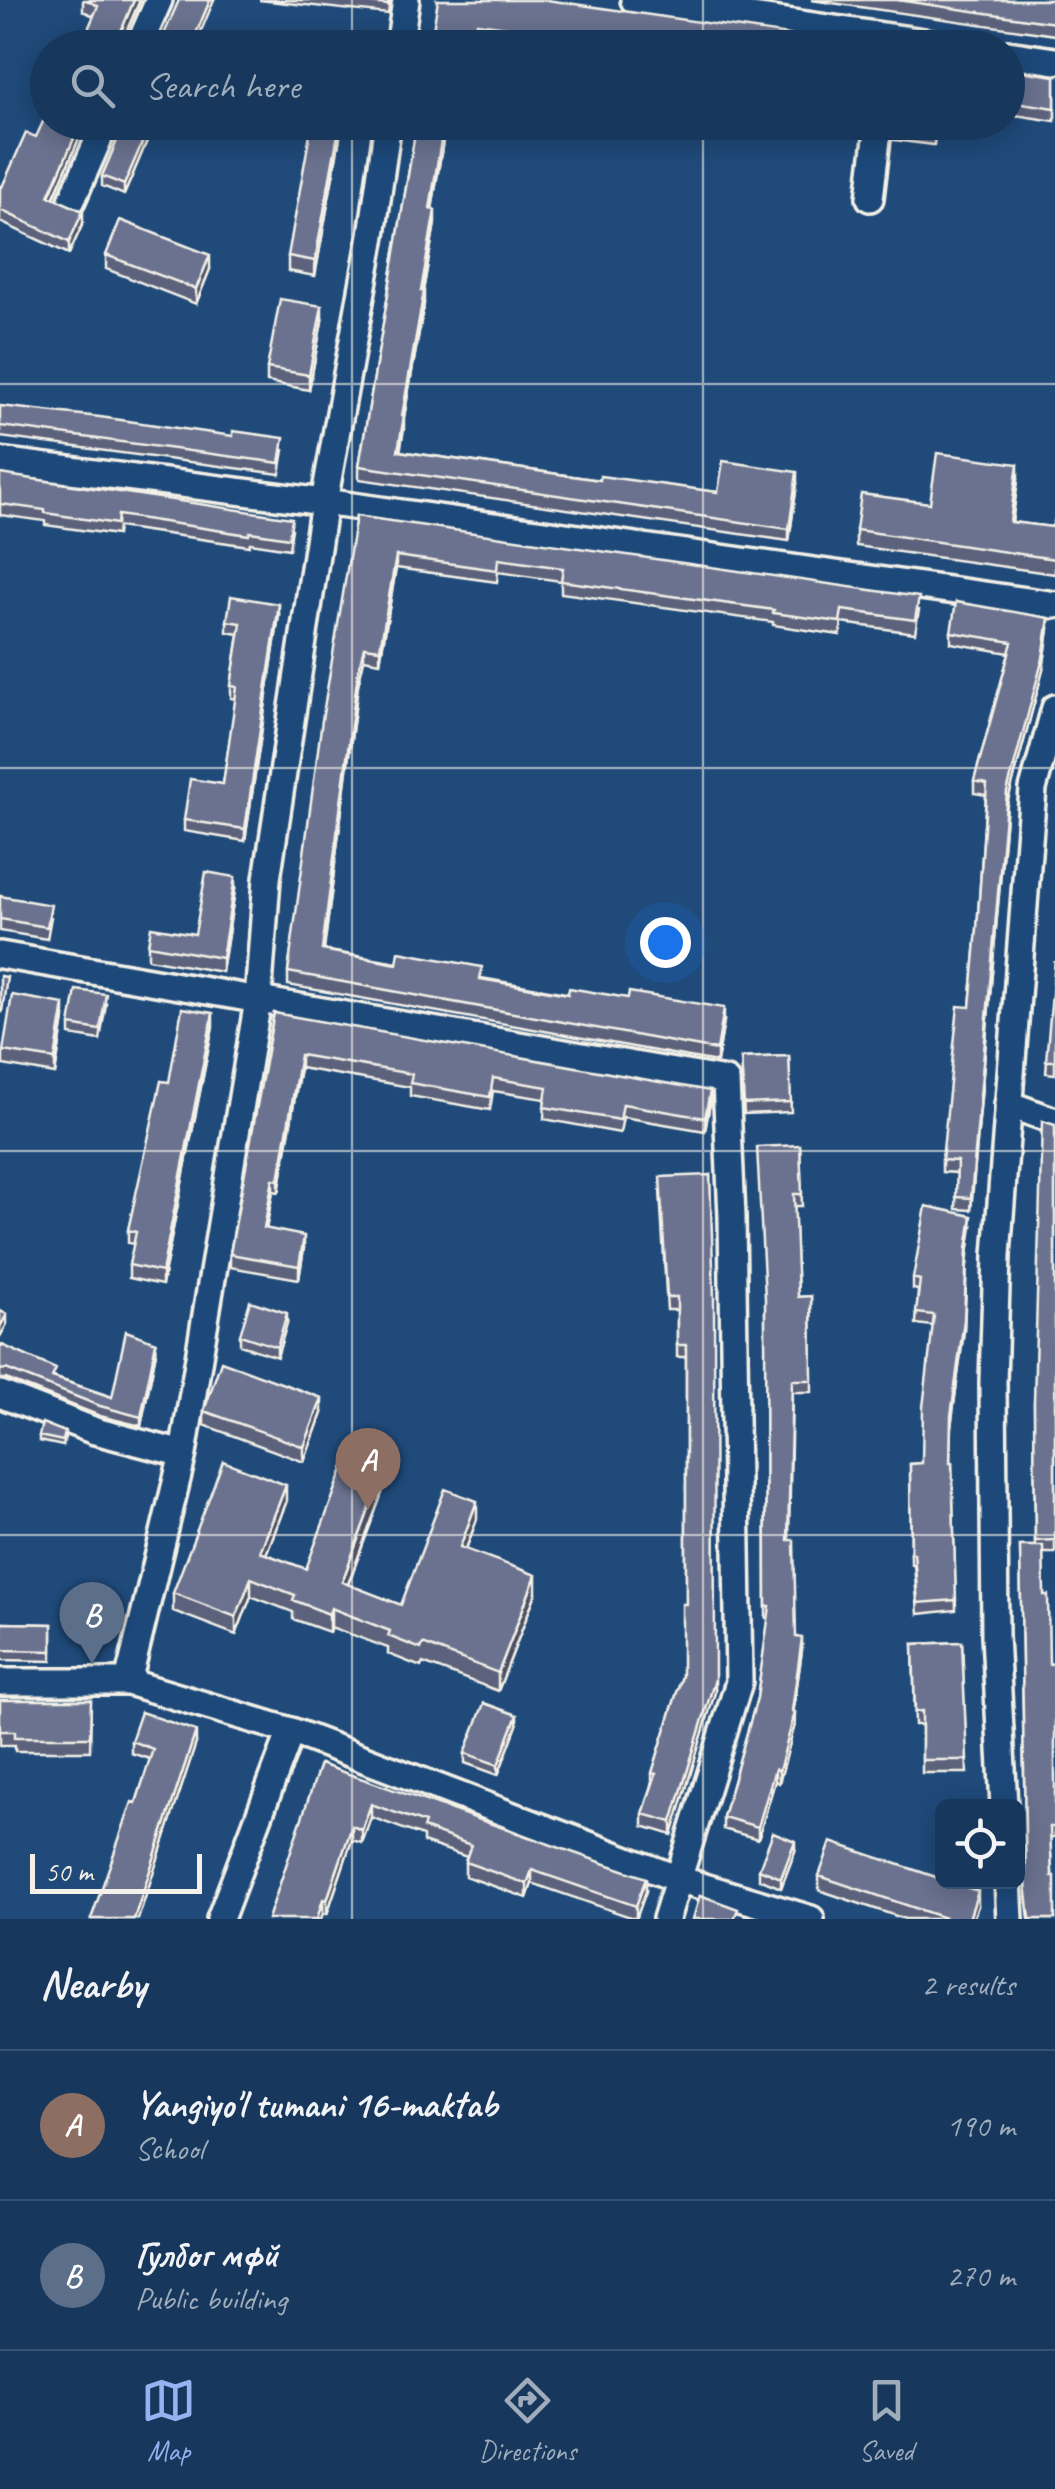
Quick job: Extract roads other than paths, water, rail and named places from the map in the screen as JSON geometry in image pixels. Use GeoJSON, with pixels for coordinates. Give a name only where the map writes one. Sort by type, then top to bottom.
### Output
{"type":"FeatureCollection","features":[{"type":"Feature","properties":{"kind":"street"},"geometry":{"type":"LineString","coordinates":[[146,30],[159,0]]}},
{"type":"Feature","properties":{"kind":"street"},"geometry":{"type":"LineString","coordinates":[[402,30],[406,0]]}},
{"type":"Feature","properties":{"kind":"street"},"geometry":{"type":"LineString","coordinates":[[634,0],[815,30]]}},
{"type":"Feature","properties":{"kind":"street"},"geometry":{"type":"LineString","coordinates":[[1025,57],[1055,61]]}},
{"type":"Feature","properties":{"kind":"street"},"geometry":{"type":"LineString","coordinates":[[72,200],[98,140]]}},
{"type":"Feature","properties":{"kind":"street"},"geometry":{"type":"LineString","coordinates":[[128,1682],[183,1454],[258,1000],[267,879],[324,502],[385,140]]}},
{"type":"Feature","properties":{"kind":"street"},"geometry":{"type":"LineString","coordinates":[[870,198],[877,140]]}},
{"type":"Feature","properties":{"kind":"street"},"geometry":{"type":"LineString","coordinates":[[0,461],[324,502],[1055,606]]}},
{"type":"Feature","properties":{"kind":"street"},"geometry":{"type":"LineString","coordinates":[[1004,1799],[995,1636],[996,1255],[1032,789],[1055,708]]}},
{"type":"Feature","properties":{"kind":"street"},"geometry":{"type":"LineString","coordinates":[[0,954],[726,1082],[732,1218],[739,1682],[666,1919]]}},
{"type":"Feature","properties":{"kind":"street"},"geometry":{"type":"LineString","coordinates":[[1008,1104],[1055,1120]]}},
{"type":"Feature","properties":{"kind":"street"},"geometry":{"type":"LineString","coordinates":[[0,1394],[96,1431],[183,1454]]}},
{"type":"Feature","properties":{"kind":"street"},"geometry":{"type":"LineString","coordinates":[[0,1682],[128,1682],[291,1732],[678,1880],[812,1919]]}},
{"type":"Feature","properties":{"kind":"street"},"geometry":{"type":"LineString","coordinates":[[220,1919],[291,1732]]}},
{"type":"Feature","properties":{"kind":"street"},"geometry":{"type":"LineString","coordinates":[[1008,1889],[1010,1919]]}},
{"type":"Feature","properties":{"kind":"place","name":"Yangiyo'l tumani 16-maktab"},"geometry":{"type":"Point","coordinates":[368,1510]}},
{"type":"Feature","properties":{"kind":"place","name":"Гулбог мфй"},"geometry":{"type":"Point","coordinates":[92,1664]}}]}
